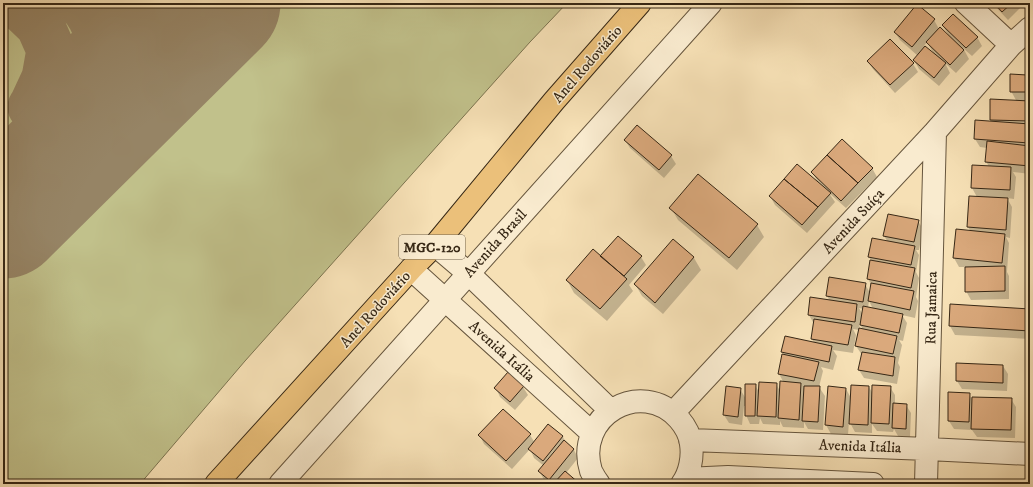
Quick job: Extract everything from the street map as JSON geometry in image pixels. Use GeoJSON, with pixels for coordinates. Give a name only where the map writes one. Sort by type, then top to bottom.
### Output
{"type":"FeatureCollection","features":[{"type":"Feature","properties":{"kind":"main road","name":"Anel Rodoviário"},"geometry":{"type":"LineString","coordinates":[[216,484],[411,269],[435,245],[554,101],[640,3]]}},
{"type":"Feature","properties":{"kind":"street","name":"Avenida Brasil"},"geometry":{"type":"LineString","coordinates":[[280,484],[711,3]]}},
{"type":"Feature","properties":{"kind":"street"},"geometry":{"type":"LineString","coordinates":[[966,3],[1011,46]]}},
{"type":"Feature","properties":{"kind":"street","name":"Avenida Suíça"},"geometry":{"type":"LineString","coordinates":[[673,413],[936,132],[1011,46],[1030,28]]}},
{"type":"Feature","properties":{"kind":"street","name":"Rua Jamaica"},"geometry":{"type":"LineString","coordinates":[[926,484],[936,132]]}},
{"type":"Feature","properties":{"kind":"street","name":"Avenida Itália"},"geometry":{"type":"LineString","coordinates":[[435,245],[468,273],[610,410]]}},
{"type":"Feature","properties":{"kind":"street","name":"Avenida Itália"},"geometry":{"type":"LineString","coordinates":[[411,269],[592,433]]}},
{"type":"Feature","properties":{"kind":"street"},"geometry":{"type":"LineString","coordinates":[[599,484],[591,472],[588,452],[592,433],[599,420],[610,410],[625,403],[640,401],[658,404],[673,413],[684,425],[690,440],[692,456],[684,482],[728,480],[873,484]]}},
{"type":"Feature","properties":{"kind":"street","name":"Avenida Itália"},"geometry":{"type":"LineString","coordinates":[[690,440],[1030,454]]}},
{"type":"Feature","properties":{"kind":"green space"},"geometry":{"type":"Polygon","coordinates":[[[3,3],[567,3],[530,42],[245,361],[140,484],[3,484],[3,3]]]}},
{"type":"Feature","properties":{"kind":"building"},"geometry":{"type":"Polygon","coordinates":[[[994,3],[1012,3],[1002,12],[994,3]]]}},
{"type":"Feature","properties":{"kind":"building"},"geometry":{"type":"Polygon","coordinates":[[[917,4],[935,19],[912,47],[894,32],[917,4]]]}},
{"type":"Feature","properties":{"kind":"building"},"geometry":{"type":"Polygon","coordinates":[[[953,14],[978,37],[966,48],[942,25],[953,14]]]}},
{"type":"Feature","properties":{"kind":"building"},"geometry":{"type":"Polygon","coordinates":[[[940,27],[964,50],[950,65],[926,42],[940,27]]]}},
{"type":"Feature","properties":{"kind":"building"},"geometry":{"type":"Polygon","coordinates":[[[890,39],[914,63],[890,85],[867,61],[890,39]]]}},
{"type":"Feature","properties":{"kind":"building"},"geometry":{"type":"Polygon","coordinates":[[[925,46],[946,63],[934,78],[913,60],[925,46]]]}},
{"type":"Feature","properties":{"kind":"building"},"geometry":{"type":"Polygon","coordinates":[[[1028,57],[1030,57],[1030,92],[1010,92],[1010,74],[1027,75],[1028,57]]]}},
{"type":"Feature","properties":{"kind":"building"},"geometry":{"type":"Polygon","coordinates":[[[990,99],[1030,101],[1030,121],[990,120],[990,99]]]}},
{"type":"Feature","properties":{"kind":"building"},"geometry":{"type":"Polygon","coordinates":[[[975,120],[1030,124],[1029,143],[974,139],[975,120]]]}},
{"type":"Feature","properties":{"kind":"building"},"geometry":{"type":"Polygon","coordinates":[[[637,125],[672,155],[659,170],[624,140],[637,125]]]}},
{"type":"Feature","properties":{"kind":"building"},"geometry":{"type":"Polygon","coordinates":[[[842,139],[873,168],[858,183],[827,155],[842,139]]]}},
{"type":"Feature","properties":{"kind":"building"},"geometry":{"type":"Polygon","coordinates":[[[987,141],[1030,146],[1030,166],[985,162],[987,141]]]}},
{"type":"Feature","properties":{"kind":"building"},"geometry":{"type":"Polygon","coordinates":[[[827,155],[858,183],[841,201],[811,172],[827,155]]]}},
{"type":"Feature","properties":{"kind":"building"},"geometry":{"type":"Polygon","coordinates":[[[797,164],[831,193],[818,207],[784,179],[797,164]]]}},
{"type":"Feature","properties":{"kind":"building"},"geometry":{"type":"Polygon","coordinates":[[[972,165],[1011,167],[1010,190],[971,188],[972,165]]]}},
{"type":"Feature","properties":{"kind":"building"},"geometry":{"type":"Polygon","coordinates":[[[698,174],[758,224],[729,258],[669,208],[698,174]]]}},
{"type":"Feature","properties":{"kind":"building"},"geometry":{"type":"Polygon","coordinates":[[[784,179],[818,207],[802,225],[769,196],[784,179]]]}},
{"type":"Feature","properties":{"kind":"building"},"geometry":{"type":"Polygon","coordinates":[[[969,196],[1008,198],[1006,230],[967,227],[969,196]]]}},
{"type":"Feature","properties":{"kind":"building"},"geometry":{"type":"Polygon","coordinates":[[[888,214],[919,220],[914,242],[883,236],[888,214]]]}},
{"type":"Feature","properties":{"kind":"building"},"geometry":{"type":"Polygon","coordinates":[[[956,229],[1005,234],[1002,263],[953,258],[956,229]]]}},
{"type":"Feature","properties":{"kind":"building"},"geometry":{"type":"Polygon","coordinates":[[[618,236],[642,256],[624,276],[600,256],[618,236]]]}},
{"type":"Feature","properties":{"kind":"building"},"geometry":{"type":"Polygon","coordinates":[[[872,238],[915,246],[911,265],[868,257],[872,238]]]}},
{"type":"Feature","properties":{"kind":"building"},"geometry":{"type":"Polygon","coordinates":[[[673,239],[694,257],[655,303],[634,284],[673,239]]]}},
{"type":"Feature","properties":{"kind":"building"},"geometry":{"type":"Polygon","coordinates":[[[593,249],[627,279],[600,309],[566,280],[593,249]]]}},
{"type":"Feature","properties":{"kind":"building"},"geometry":{"type":"Polygon","coordinates":[[[870,260],[915,268],[911,288],[867,279],[870,260]]]}},
{"type":"Feature","properties":{"kind":"building"},"geometry":{"type":"Polygon","coordinates":[[[1005,266],[1005,291],[965,292],[965,267],[1005,266]]]}},
{"type":"Feature","properties":{"kind":"building"},"geometry":{"type":"Polygon","coordinates":[[[829,277],[866,283],[863,302],[826,296],[829,277]]]}},
{"type":"Feature","properties":{"kind":"building"},"geometry":{"type":"Polygon","coordinates":[[[871,283],[914,291],[910,310],[868,301],[871,283]]]}},
{"type":"Feature","properties":{"kind":"building"},"geometry":{"type":"Polygon","coordinates":[[[810,297],[857,304],[855,322],[808,315],[810,297]]]}},
{"type":"Feature","properties":{"kind":"building"},"geometry":{"type":"Polygon","coordinates":[[[950,304],[1030,309],[1030,331],[949,326],[950,304]]]}},
{"type":"Feature","properties":{"kind":"building"},"geometry":{"type":"Polygon","coordinates":[[[863,306],[903,314],[899,333],[860,325],[863,306]]]}},
{"type":"Feature","properties":{"kind":"building"},"geometry":{"type":"Polygon","coordinates":[[[814,319],[852,325],[848,345],[811,339],[814,319]]]}},
{"type":"Feature","properties":{"kind":"building"},"geometry":{"type":"Polygon","coordinates":[[[859,328],[897,336],[893,354],[855,346],[859,328]]]}},
{"type":"Feature","properties":{"kind":"building"},"geometry":{"type":"Polygon","coordinates":[[[785,336],[832,346],[829,362],[781,352],[785,336]]]}},
{"type":"Feature","properties":{"kind":"building"},"geometry":{"type":"Polygon","coordinates":[[[862,352],[895,357],[893,376],[858,370],[862,352]]]}},
{"type":"Feature","properties":{"kind":"building"},"geometry":{"type":"Polygon","coordinates":[[[782,354],[819,362],[814,381],[778,374],[782,354]]]}},
{"type":"Feature","properties":{"kind":"building"},"geometry":{"type":"Polygon","coordinates":[[[956,363],[1003,365],[1003,383],[956,381],[956,363]]]}},
{"type":"Feature","properties":{"kind":"building"},"geometry":{"type":"Polygon","coordinates":[[[508,372],[524,386],[510,402],[494,388],[508,372]]]}},
{"type":"Feature","properties":{"kind":"building"},"geometry":{"type":"Polygon","coordinates":[[[780,381],[801,383],[799,420],[778,418],[780,381]]]}},
{"type":"Feature","properties":{"kind":"building"},"geometry":{"type":"Polygon","coordinates":[[[759,382],[777,383],[776,417],[757,416],[759,382]]]}},
{"type":"Feature","properties":{"kind":"building"},"geometry":{"type":"Polygon","coordinates":[[[745,384],[756,384],[755,416],[745,416],[745,384]]]}},
{"type":"Feature","properties":{"kind":"building"},"geometry":{"type":"Polygon","coordinates":[[[851,385],[869,386],[868,425],[849,424],[851,385]]]}},
{"type":"Feature","properties":{"kind":"building"},"geometry":{"type":"Polygon","coordinates":[[[872,385],[891,386],[889,424],[871,423],[872,385]]]}},
{"type":"Feature","properties":{"kind":"building"},"geometry":{"type":"Polygon","coordinates":[[[726,386],[741,388],[738,417],[723,415],[726,386]]]}},
{"type":"Feature","properties":{"kind":"building"},"geometry":{"type":"Polygon","coordinates":[[[804,386],[820,386],[818,422],[802,421],[804,386]]]}},
{"type":"Feature","properties":{"kind":"building"},"geometry":{"type":"Polygon","coordinates":[[[828,386],[846,388],[843,427],[825,425],[828,386]]]}},
{"type":"Feature","properties":{"kind":"building"},"geometry":{"type":"Polygon","coordinates":[[[948,392],[970,393],[969,422],[948,421],[948,392]]]}},
{"type":"Feature","properties":{"kind":"building"},"geometry":{"type":"Polygon","coordinates":[[[972,397],[1012,398],[1011,430],[971,429],[972,397]]]}},
{"type":"Feature","properties":{"kind":"building"},"geometry":{"type":"Polygon","coordinates":[[[893,403],[907,404],[906,429],[892,428],[893,403]]]}},
{"type":"Feature","properties":{"kind":"building"},"geometry":{"type":"Polygon","coordinates":[[[503,409],[531,434],[506,461],[478,435],[503,409]]]}},
{"type":"Feature","properties":{"kind":"building"},"geometry":{"type":"Polygon","coordinates":[[[548,424],[563,436],[543,461],[528,449],[548,424]]]}},
{"type":"Feature","properties":{"kind":"building"},"geometry":{"type":"Polygon","coordinates":[[[564,440],[574,449],[549,480],[538,471],[564,440]]]}},
{"type":"Feature","properties":{"kind":"building"},"geometry":{"type":"Polygon","coordinates":[[[565,471],[580,484],[553,484],[565,471]]]}},
{"type":"Feature","properties":{"kind":"taxiway"},"geometry":{"type":"LineString","coordinates":[[17,3],[40,25],[51,50],[46,78],[33,106]]}},
{"type":"Feature","properties":{"kind":"taxiway"},"geometry":{"type":"LineString","coordinates":[[71,149],[85,132],[95,114],[102,92],[105,70],[103,45],[92,18],[81,3]]}},
{"type":"Feature","properties":{"kind":"taxiway"},"geometry":{"type":"LineString","coordinates":[[32,107],[137,3]]}},
{"type":"Feature","properties":{"kind":"taxiway"},"geometry":{"type":"LineString","coordinates":[[101,11],[130,19],[158,20],[186,14],[213,3]]}},
{"type":"Feature","properties":{"kind":"runway"},"geometry":{"type":"LineString","coordinates":[[3,217],[219,3]]}}]}
